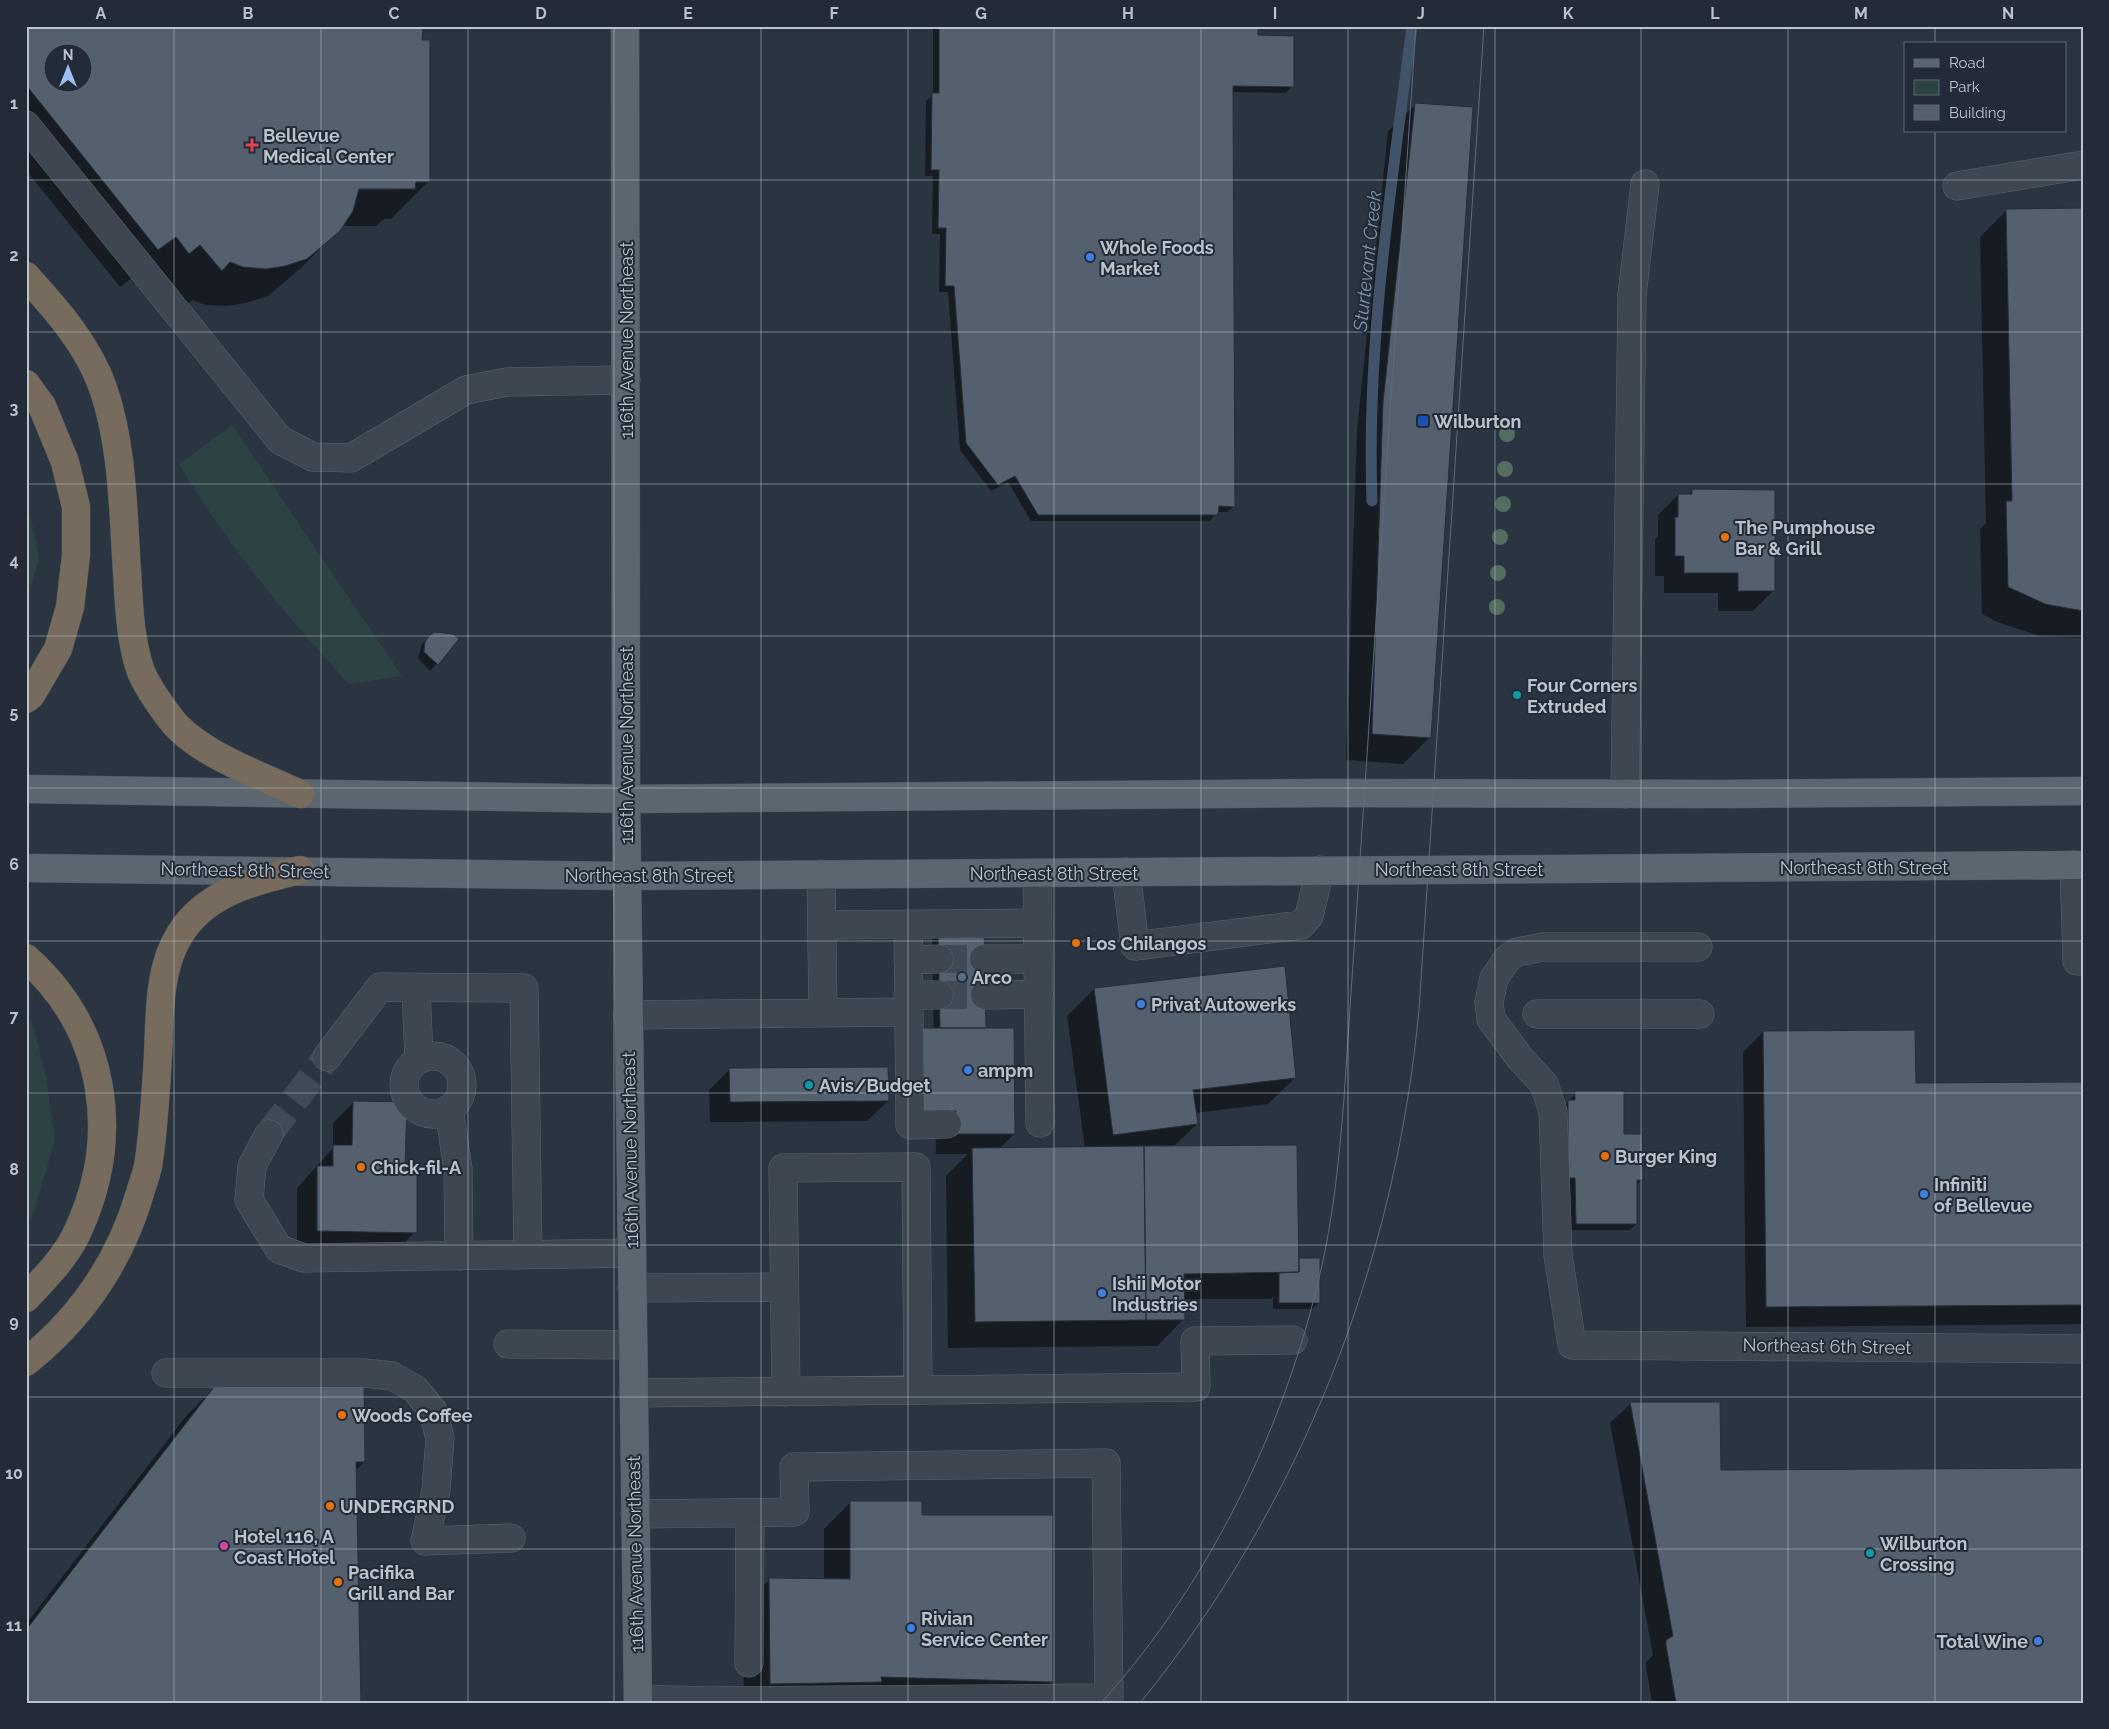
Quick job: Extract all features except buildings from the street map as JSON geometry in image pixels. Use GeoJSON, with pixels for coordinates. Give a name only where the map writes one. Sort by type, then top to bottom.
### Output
{"type":"FeatureCollection","features":[{"type":"Feature","properties":{"kind":"highway"},"geometry":{"type":"LineString","coordinates":[[26,276],[53,305],[79,340],[103,387],[116,445],[123,506],[130,629],[141,671],[170,719],[209,752],[300,794]]}},
{"type":"Feature","properties":{"kind":"highway"},"geometry":{"type":"LineString","coordinates":[[26,384],[42,406],[65,462],[76,507],[76,555],[70,607],[58,649],[31,695],[26,699]]}},
{"type":"Feature","properties":{"kind":"highway"},"geometry":{"type":"LineString","coordinates":[[26,1362],[52,1342],[85,1304],[107,1272],[133,1216],[149,1162],[166,963],[180,934],[196,913],[220,895],[254,882],[300,870]]}},
{"type":"Feature","properties":{"kind":"highway"},"geometry":{"type":"LineString","coordinates":[[26,958],[46,976],[80,1026],[96,1069],[104,1127],[97,1180],[75,1236],[54,1268],[26,1298]]}},
{"type":"Feature","properties":{"kind":"main road","name":"116th Avenue Northeast"},"geometry":{"type":"LineString","coordinates":[[625,26],[626,876],[638,1701]]}},
{"type":"Feature","properties":{"kind":"main road"},"geometry":{"type":"LineString","coordinates":[[26,789],[626,799],[1322,793],[1625,794],[2083,791]]}},
{"type":"Feature","properties":{"kind":"main road","name":"Northeast 8th Street"},"geometry":{"type":"LineString","coordinates":[[26,868],[300,870],[409,874],[626,876],[2078,865]]}},
{"type":"Feature","properties":{"kind":"street"},"geometry":{"type":"LineString","coordinates":[[26,125],[280,440],[313,457],[351,458],[466,390],[508,382],[626,380]]}},
{"type":"Feature","properties":{"kind":"street"},"geometry":{"type":"LineString","coordinates":[[1957,186],[2020,173],[2083,164]]}},
{"type":"Feature","properties":{"kind":"street"},"geometry":{"type":"LineString","coordinates":[[1625,794],[1632,294],[1645,184]]}},
{"type":"Feature","properties":{"kind":"street"},"geometry":{"type":"LineString","coordinates":[[2078,865],[2077,961],[2083,961]]}},
{"type":"Feature","properties":{"kind":"street"},"geometry":{"type":"LineString","coordinates":[[1126,872],[1135,946],[1301,925],[1309,916],[1320,870]]}},
{"type":"Feature","properties":{"kind":"street"},"geometry":{"type":"LineString","coordinates":[[1037,873],[1040,1124]]}},
{"type":"Feature","properties":{"kind":"street"},"geometry":{"type":"LineString","coordinates":[[821,874],[823,1012]]}},
{"type":"Feature","properties":{"kind":"street"},"geometry":{"type":"LineString","coordinates":[[822,925],[1038,923]]}},
{"type":"Feature","properties":{"kind":"street"},"geometry":{"type":"LineString","coordinates":[[908,924],[910,1125],[947,1124]]}},
{"type":"Feature","properties":{"kind":"street","name":"Northeast 6th Street"},"geometry":{"type":"LineString","coordinates":[[1698,947],[1543,948],[1517,952],[1508,958],[1494,978],[1489,1002],[1492,1019],[1520,1058],[1544,1084],[1553,1112],[1558,1255],[1572,1345],[2083,1349]]}},
{"type":"Feature","properties":{"kind":"street"},"geometry":{"type":"LineString","coordinates":[[984,959],[1038,959]]}},
{"type":"Feature","properties":{"kind":"street"},"geometry":{"type":"LineString","coordinates":[[908,960],[939,960]]}},
{"type":"Feature","properties":{"kind":"street"},"geometry":{"type":"LineString","coordinates":[[327,1057],[380,987],[524,988],[528,1253]]}},
{"type":"Feature","properties":{"kind":"street"},"geometry":{"type":"LineString","coordinates":[[416,988],[419,1060]]}},
{"type":"Feature","properties":{"kind":"street"},"geometry":{"type":"LineString","coordinates":[[985,995],[1038,994]]}},
{"type":"Feature","properties":{"kind":"street"},"geometry":{"type":"LineString","coordinates":[[628,1015],[823,1012],[908,1004],[939,995]]}},
{"type":"Feature","properties":{"kind":"street"},"geometry":{"type":"LineString","coordinates":[[1537,1014],[1700,1014]]}},
{"type":"Feature","properties":{"kind":"street"},"geometry":{"type":"LineString","coordinates":[[435,1057],[445,1059],[459,1072],[462,1082],[461,1092],[457,1101],[449,1109],[431,1114],[413,1106],[407,1098],[405,1080],[412,1065],[419,1060],[435,1057]]}},
{"type":"Feature","properties":{"kind":"street"},"geometry":{"type":"LineString","coordinates":[[449,1109],[458,1169],[459,1256]]}},
{"type":"Feature","properties":{"kind":"street"},"geometry":{"type":"LineString","coordinates":[[269,1134],[252,1166],[249,1200],[279,1249],[304,1258],[528,1253],[631,1253]]}},
{"type":"Feature","properties":{"kind":"street"},"geometry":{"type":"LineString","coordinates":[[786,1392],[783,1168],[916,1167],[918,1390]]}},
{"type":"Feature","properties":{"kind":"street"},"geometry":{"type":"LineString","coordinates":[[632,1288],[784,1287]]}},
{"type":"Feature","properties":{"kind":"street"},"geometry":{"type":"LineString","coordinates":[[633,1394],[1196,1387],[1196,1341],[1293,1340]]}},
{"type":"Feature","properties":{"kind":"street"},"geometry":{"type":"LineString","coordinates":[[508,1344],[632,1345]]}},
{"type":"Feature","properties":{"kind":"street"},"geometry":{"type":"LineString","coordinates":[[166,1373],[364,1373],[392,1376],[415,1389],[433,1411],[440,1438],[436,1490],[425,1541],[511,1538]]}},
{"type":"Feature","properties":{"kind":"street"},"geometry":{"type":"LineString","coordinates":[[635,1514],[794,1512],[794,1467],[1106,1464],[1109,1698],[1059,1700],[638,1701]]}},
{"type":"Feature","properties":{"kind":"street"},"geometry":{"type":"LineString","coordinates":[[749,1664],[750,1513]]}},
{"type":"Feature","properties":{"kind":"green space"},"geometry":{"type":"Polygon","coordinates":[[[232,425],[402,676],[349,684],[280,606],[217,523],[179,464],[232,425]]]}},
{"type":"Feature","properties":{"kind":"green space"},"geometry":{"type":"Polygon","coordinates":[[[26,494],[39,557],[26,608],[26,494]]]}},
{"type":"Feature","properties":{"kind":"green space"},"geometry":{"type":"Polygon","coordinates":[[[26,1015],[32,1022],[46,1077],[55,1140],[32,1218],[26,1224],[26,1015]]]}},
{"type":"Feature","properties":{"kind":"waterway","name":"Sturtevant Creek"},"geometry":{"type":"LineString","coordinates":[[1372,501],[1371,441],[1377,322],[1389,203],[1412,26]]}},
{"type":"Feature","properties":{"kind":"tunnel"},"geometry":{"type":"LineString","coordinates":[[939,959],[984,959]]}},
{"type":"Feature","properties":{"kind":"tunnel"},"geometry":{"type":"LineString","coordinates":[[939,995],[985,995]]}},
{"type":"Feature","properties":{"kind":"tunnel"},"geometry":{"type":"LineString","coordinates":[[269,1134],[327,1057]]}},
{"type":"Feature","properties":{"kind":"tram line"},"geometry":{"type":"LineString","coordinates":[[1101,1703],[1142,1654],[1179,1603],[1213,1548],[1243,1492],[1269,1433],[1292,1373],[1325,1251],[1337,1175],[1344,1098],[1416,26]]}},
{"type":"Feature","properties":{"kind":"tram line"},"geometry":{"type":"LineString","coordinates":[[1140,1703],[1197,1627],[1248,1547],[1293,1464],[1331,1378],[1363,1289],[1388,1198],[1407,1105],[1419,1010],[1484,26]]}},
{"type":"Feature","properties":{"kind":"place","name":"Bellevue Medical Center"},"geometry":{"type":"Point","coordinates":[252,145]}},
{"type":"Feature","properties":{"kind":"place","name":"Whole Foods Market"},"geometry":{"type":"Point","coordinates":[1090,257]}},
{"type":"Feature","properties":{"kind":"place","name":"Wilburton"},"geometry":{"type":"Point","coordinates":[1423,421]}},
{"type":"Feature","properties":{"kind":"place","name":"The Pumphouse Bar & Grill"},"geometry":{"type":"Point","coordinates":[1725,537]}},
{"type":"Feature","properties":{"kind":"place","name":"Four Corners Extruded"},"geometry":{"type":"Point","coordinates":[1517,695]}},
{"type":"Feature","properties":{"kind":"place","name":"Los Chilangos"},"geometry":{"type":"Point","coordinates":[1076,943]}},
{"type":"Feature","properties":{"kind":"place","name":"Arco"},"geometry":{"type":"Point","coordinates":[962,977]}},
{"type":"Feature","properties":{"kind":"place","name":"Privat Autowerks"},"geometry":{"type":"Point","coordinates":[1141,1004]}},
{"type":"Feature","properties":{"kind":"place","name":"ampm"},"geometry":{"type":"Point","coordinates":[968,1070]}},
{"type":"Feature","properties":{"kind":"place","name":"Avis/Budget"},"geometry":{"type":"Point","coordinates":[809,1085]}},
{"type":"Feature","properties":{"kind":"place","name":"Burger King"},"geometry":{"type":"Point","coordinates":[1605,1156]}},
{"type":"Feature","properties":{"kind":"place","name":"Chick-fil-A"},"geometry":{"type":"Point","coordinates":[361,1167]}},
{"type":"Feature","properties":{"kind":"place","name":"Infiniti of Bellevue"},"geometry":{"type":"Point","coordinates":[1924,1194]}},
{"type":"Feature","properties":{"kind":"place","name":"Ishii Motor Industries"},"geometry":{"type":"Point","coordinates":[1102,1293]}},
{"type":"Feature","properties":{"kind":"place","name":"Woods Coffee"},"geometry":{"type":"Point","coordinates":[342,1415]}},
{"type":"Feature","properties":{"kind":"place","name":"UNDERGRND"},"geometry":{"type":"Point","coordinates":[330,1506]}},
{"type":"Feature","properties":{"kind":"place","name":"Hotel 116, A Coast Hotel"},"geometry":{"type":"Point","coordinates":[224,1546]}},
{"type":"Feature","properties":{"kind":"place","name":"Wilburton Crossing"},"geometry":{"type":"Point","coordinates":[1870,1553]}},
{"type":"Feature","properties":{"kind":"place","name":"Pacifika Grill and Bar"},"geometry":{"type":"Point","coordinates":[338,1582]}},
{"type":"Feature","properties":{"kind":"place","name":"Rivian Service Center"},"geometry":{"type":"Point","coordinates":[911,1628]}},
{"type":"Feature","properties":{"kind":"place","name":"Total Wine"},"geometry":{"type":"Point","coordinates":[2038,1641]}}]}
